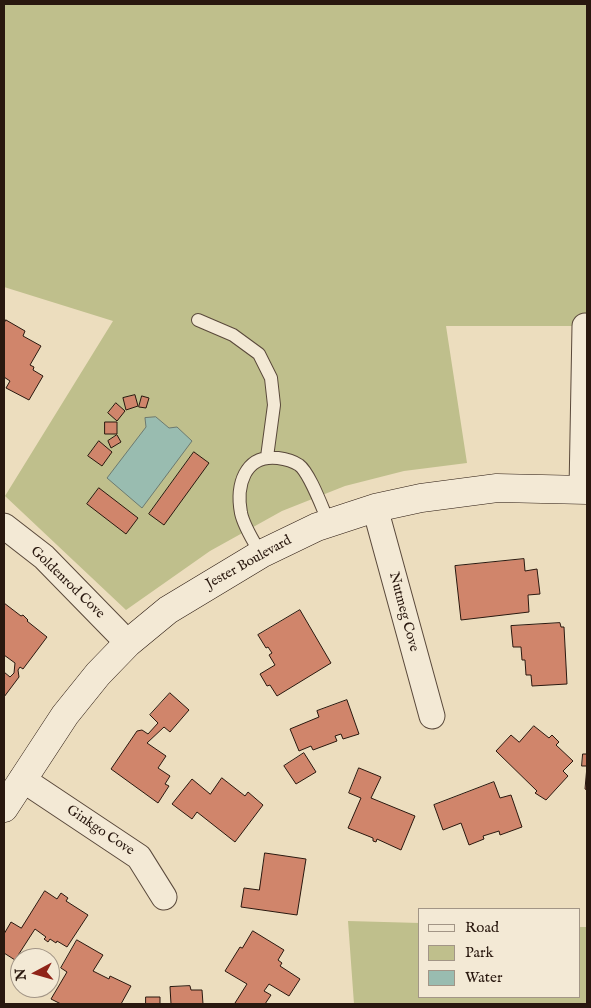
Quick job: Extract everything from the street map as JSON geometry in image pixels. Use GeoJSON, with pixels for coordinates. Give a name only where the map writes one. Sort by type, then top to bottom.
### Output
{"type":"FeatureCollection","features":[{"type":"Feature","properties":{"kind":"street"},"geometry":{"type":"LineString","coordinates":[[585,326],[585,490]]}},
{"type":"Feature","properties":{"kind":"street","name":"Jester Boulevard"},"geometry":{"type":"LineString","coordinates":[[4,808],[65,715],[98,674],[128,643],[168,610],[261,554],[317,527],[375,508],[421,498],[497,488],[585,490]]}},
{"type":"Feature","properties":{"kind":"street","name":"Nutmeg Cove"},"geometry":{"type":"LineString","coordinates":[[375,508],[432,716]]}},
{"type":"Feature","properties":{"kind":"street","name":"Goldenrod Cove"},"geometry":{"type":"LineString","coordinates":[[4,526],[44,557],[128,643]]}},
{"type":"Feature","properties":{"kind":"street","name":"Ginkgo Cove"},"geometry":{"type":"LineString","coordinates":[[22,779],[139,857],[164,897]]}},
{"type":"Feature","properties":{"kind":"lane"},"geometry":{"type":"LineString","coordinates":[[198,320],[233,335],[259,354],[271,378],[274,405],[267,457]]}},
{"type":"Feature","properties":{"kind":"lane"},"geometry":{"type":"LineString","coordinates":[[261,554],[241,514],[239,492],[244,472],[255,461],[267,457],[288,460],[300,466],[310,481],[329,523]]}},
{"type":"Feature","properties":{"kind":"green space"},"geometry":{"type":"Polygon","coordinates":[[[4,4],[587,4],[587,326],[446,326],[467,463],[404,471],[345,486],[282,511],[210,551],[126,610],[5,496],[113,321],[4,287],[4,4]]]}},
{"type":"Feature","properties":{"kind":"green space"},"geometry":{"type":"Polygon","coordinates":[[[348,921],[418,923],[418,998],[581,998],[581,927],[587,927],[587,1004],[354,1004],[348,921]]]}},
{"type":"Feature","properties":{"kind":"water"},"geometry":{"type":"Polygon","coordinates":[[[156,417],[169,428],[177,427],[192,441],[142,508],[107,478],[146,427],[145,418],[156,417]]]}},
{"type":"Feature","properties":{"kind":"building"},"geometry":{"type":"Polygon","coordinates":[[[6,320],[25,331],[23,336],[41,346],[30,365],[34,367],[33,370],[43,376],[29,400],[6,388],[10,381],[4,377],[4,324],[6,320]]]}},
{"type":"Feature","properties":{"kind":"building"},"geometry":{"type":"Polygon","coordinates":[[[135,395],[138,406],[126,410],[123,398],[135,395]]]}},
{"type":"Feature","properties":{"kind":"building"},"geometry":{"type":"Polygon","coordinates":[[[142,396],[149,398],[146,408],[139,407],[142,396]]]}},
{"type":"Feature","properties":{"kind":"building"},"geometry":{"type":"Polygon","coordinates":[[[116,403],[125,411],[117,421],[108,413],[116,403]]]}},
{"type":"Feature","properties":{"kind":"building"},"geometry":{"type":"Polygon","coordinates":[[[105,422],[117,422],[117,434],[105,434],[105,422]]]}},
{"type":"Feature","properties":{"kind":"building"},"geometry":{"type":"Polygon","coordinates":[[[117,435],[121,442],[111,448],[108,441],[117,435]]]}},
{"type":"Feature","properties":{"kind":"building"},"geometry":{"type":"Polygon","coordinates":[[[99,441],[112,452],[102,466],[88,456],[99,441]]]}},
{"type":"Feature","properties":{"kind":"building"},"geometry":{"type":"Polygon","coordinates":[[[194,452],[209,463],[164,525],[149,514],[194,452]]]}},
{"type":"Feature","properties":{"kind":"building"},"geometry":{"type":"Polygon","coordinates":[[[99,488],[138,518],[126,534],[87,504],[99,488]]]}},
{"type":"Feature","properties":{"kind":"building"},"geometry":{"type":"Polygon","coordinates":[[[524,559],[525,571],[537,569],[540,594],[528,595],[529,612],[461,620],[455,566],[524,559]]]}},
{"type":"Feature","properties":{"kind":"building"},"geometry":{"type":"Polygon","coordinates":[[[4,603],[21,616],[23,615],[27,621],[47,637],[23,669],[20,667],[18,670],[19,677],[4,697],[4,672],[10,677],[14,673],[15,663],[4,655],[4,603]]]}},
{"type":"Feature","properties":{"kind":"building"},"geometry":{"type":"Polygon","coordinates":[[[300,610],[331,663],[277,696],[270,685],[267,686],[260,674],[275,665],[269,655],[272,653],[268,647],[266,648],[258,635],[300,610]]]}},
{"type":"Feature","properties":{"kind":"building"},"geometry":{"type":"Polygon","coordinates":[[[560,623],[561,627],[564,627],[567,684],[532,686],[531,675],[526,675],[525,660],[522,660],[521,647],[513,647],[511,626],[560,623]]]}},
{"type":"Feature","properties":{"kind":"building"},"geometry":{"type":"Polygon","coordinates":[[[170,693],[189,710],[170,732],[164,727],[147,743],[166,756],[158,768],[170,776],[165,784],[169,786],[158,803],[111,769],[137,731],[142,730],[148,734],[158,723],[150,715],[170,693]]]}},
{"type":"Feature","properties":{"kind":"building"},"geometry":{"type":"Polygon","coordinates":[[[347,700],[359,734],[343,739],[341,734],[335,736],[337,741],[313,750],[311,746],[299,751],[290,729],[319,717],[317,711],[347,700]]]}},
{"type":"Feature","properties":{"kind":"building"},"geometry":{"type":"Polygon","coordinates":[[[534,726],[549,738],[552,735],[559,742],[556,745],[573,761],[563,771],[568,776],[546,800],[535,793],[537,791],[496,751],[511,735],[519,742],[534,726]]]}},
{"type":"Feature","properties":{"kind":"building"},"geometry":{"type":"Polygon","coordinates":[[[304,753],[316,772],[296,784],[284,766],[304,753]]]}},
{"type":"Feature","properties":{"kind":"building"},"geometry":{"type":"Polygon","coordinates":[[[583,754],[587,754],[587,766],[582,766],[583,754]]]}},
{"type":"Feature","properties":{"kind":"building"},"geometry":{"type":"Polygon","coordinates":[[[587,766],[587,790],[585,789],[587,766]]]}},
{"type":"Feature","properties":{"kind":"building"},"geometry":{"type":"Polygon","coordinates":[[[359,768],[381,777],[371,798],[415,816],[401,850],[377,839],[376,842],[373,841],[373,838],[348,828],[361,798],[349,793],[359,768]]]}},
{"type":"Feature","properties":{"kind":"building"},"geometry":{"type":"Polygon","coordinates":[[[222,778],[245,796],[248,792],[263,805],[235,842],[197,812],[192,819],[172,804],[192,779],[210,794],[222,778]]]}},
{"type":"Feature","properties":{"kind":"building"},"geometry":{"type":"Polygon","coordinates":[[[494,782],[500,798],[511,795],[522,827],[500,835],[499,831],[483,836],[484,839],[469,845],[461,823],[443,830],[434,805],[494,782]]]}},
{"type":"Feature","properties":{"kind":"building"},"geometry":{"type":"Polygon","coordinates":[[[265,853],[306,859],[297,915],[241,907],[244,888],[259,890],[265,853]]]}},
{"type":"Feature","properties":{"kind":"building"},"geometry":{"type":"Polygon","coordinates":[[[45,891],[57,899],[61,893],[68,898],[66,901],[88,915],[67,947],[50,939],[48,942],[44,939],[46,937],[35,929],[23,948],[10,948],[10,957],[4,953],[4,934],[11,922],[21,928],[45,891]]]}},
{"type":"Feature","properties":{"kind":"building"},"geometry":{"type":"Polygon","coordinates":[[[253,931],[284,950],[278,960],[282,963],[280,966],[300,979],[289,996],[269,984],[264,991],[271,995],[265,1004],[237,1004],[235,1003],[247,984],[225,971],[253,931]]]}},
{"type":"Feature","properties":{"kind":"building"},"geometry":{"type":"Polygon","coordinates":[[[77,940],[103,955],[93,971],[109,979],[110,976],[131,986],[121,1004],[61,1004],[51,999],[60,998],[60,984],[67,972],[61,968],[77,940]]]}},
{"type":"Feature","properties":{"kind":"building"},"geometry":{"type":"Polygon","coordinates":[[[190,986],[191,990],[202,990],[203,1004],[171,1004],[170,987],[190,986]]]}},
{"type":"Feature","properties":{"kind":"building"},"geometry":{"type":"Polygon","coordinates":[[[146,997],[160,997],[160,1004],[146,1004],[146,997]]]}}]}
